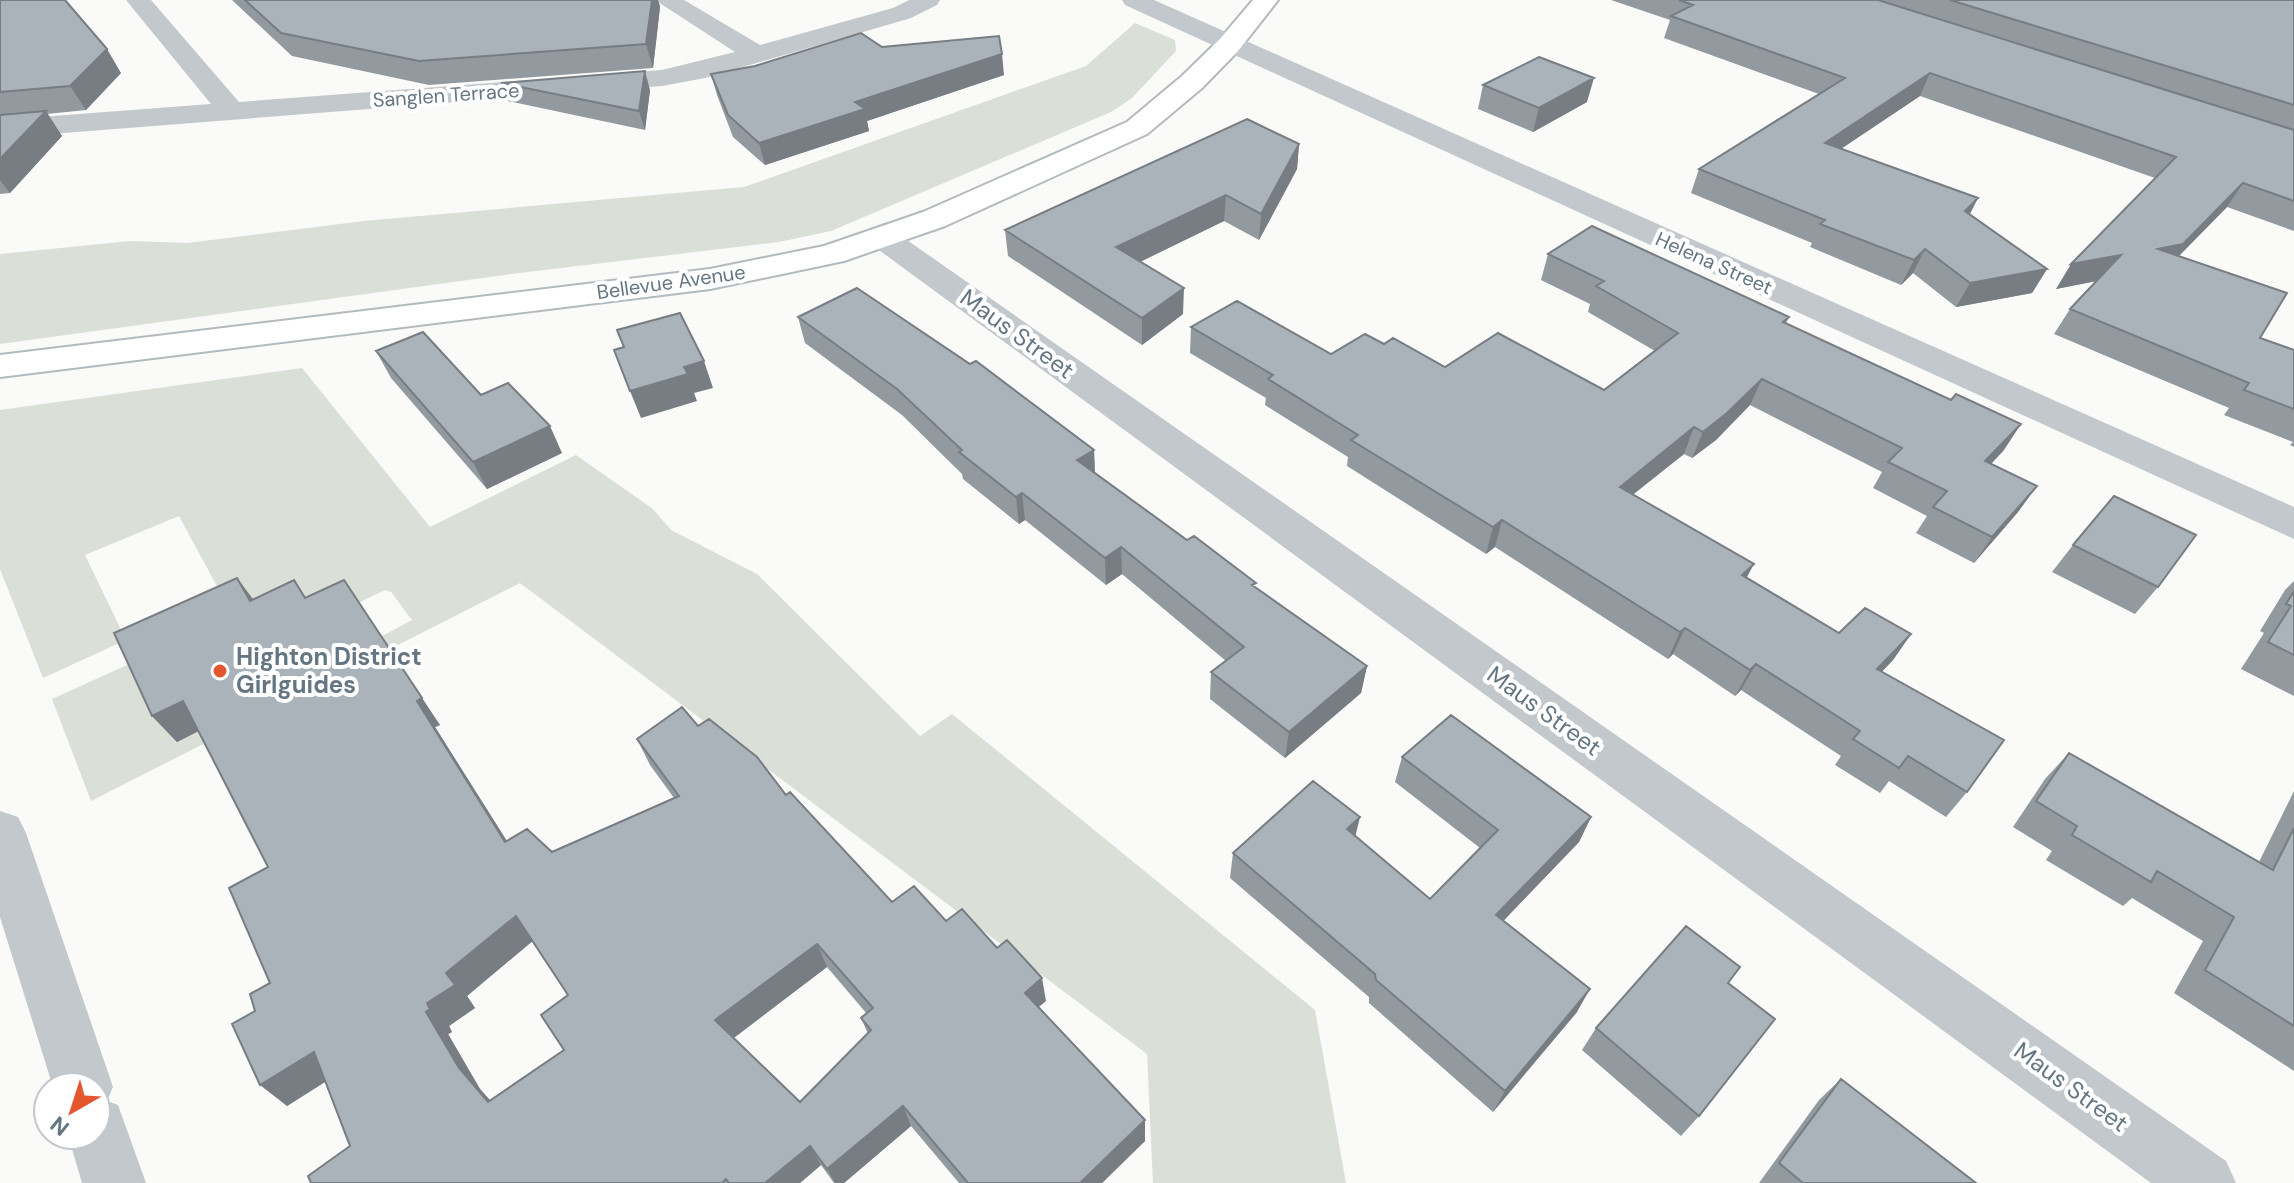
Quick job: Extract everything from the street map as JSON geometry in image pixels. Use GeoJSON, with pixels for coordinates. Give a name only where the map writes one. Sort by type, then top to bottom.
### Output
{"type":"FeatureCollection","features":[{"type":"Feature","properties":{"kind":"street"},"geometry":{"type":"LineString","coordinates":[[138,0],[231,111]]}},
{"type":"Feature","properties":{"kind":"street"},"geometry":{"type":"LineString","coordinates":[[667,0],[757,55]]}},
{"type":"Feature","properties":{"kind":"street","name":"Sanglen Terrace"},"geometry":{"type":"LineString","coordinates":[[0,129],[662,78],[757,55],[902,13],[928,0]]}},
{"type":"Feature","properties":{"kind":"street","name":"Helena Street"},"geometry":{"type":"LineString","coordinates":[[1134,0],[2294,524]]}},
{"type":"Feature","properties":{"kind":"street","name":"Bellevue Avenue"},"geometry":{"type":"LineString","coordinates":[[0,366],[710,279],[832,254],[883,238],[1137,128],[1167,106],[1229,45],[1266,0]]}},
{"type":"Feature","properties":{"kind":"street","name":"Maus Street"},"geometry":{"type":"LineString","coordinates":[[883,238],[2204,1183]]}},
{"type":"Feature","properties":{"kind":"street"},"geometry":{"type":"LineString","coordinates":[[0,833],[78,1071]]}},
{"type":"Feature","properties":{"kind":"street"},"geometry":{"type":"LineString","coordinates":[[104,1151],[114,1183]]}},
{"type":"Feature","properties":{"kind":"shaded area"},"geometry":{"type":"Polygon","coordinates":[[[1135,23],[1175,40],[1176,51],[1132,98],[1111,112],[831,231],[779,242],[511,274],[0,344],[0,254],[130,241],[187,243],[364,221],[744,187],[1086,66],[1135,23]]]}},
{"type":"Feature","properties":{"kind":"shaded area"},"geometry":{"type":"Polygon","coordinates":[[[302,368],[430,527],[576,455],[653,509],[671,530],[757,574],[920,736],[952,714],[1315,1010],[1346,1183],[1153,1183],[1147,1054],[520,583],[91,801],[52,699],[138,660],[360,648],[412,620],[391,592],[385,590],[335,614],[204,604],[218,588],[179,516],[85,555],[126,640],[43,678],[0,569],[0,410],[302,368]]]}},
{"type":"Feature","properties":{"kind":"building"},"geometry":{"type":"Polygon","coordinates":[[[0,0],[65,0],[107,49],[70,86],[0,92],[0,0]]]}},
{"type":"Feature","properties":{"kind":"building"},"geometry":{"type":"Polygon","coordinates":[[[245,0],[652,0],[646,44],[419,61],[281,33],[245,0]]]}},
{"type":"Feature","properties":{"kind":"building"},"geometry":{"type":"Polygon","coordinates":[[[1679,0],[1878,0],[2294,130],[2294,201],[2243,183],[2183,244],[2158,249],[2287,293],[2260,338],[2294,350],[2294,409],[2244,390],[2249,383],[2070,309],[2121,255],[2071,264],[2176,157],[1930,73],[1825,143],[1978,198],[1965,211],[2047,269],[1970,283],[1925,249],[1914,260],[1820,224],[1825,220],[1699,169],[1845,78],[1671,16],[1693,5],[1679,0]]]}},
{"type":"Feature","properties":{"kind":"building"},"geometry":{"type":"Polygon","coordinates":[[[1950,0],[2294,0],[2294,105],[1950,0]]]}},
{"type":"Feature","properties":{"kind":"building"},"geometry":{"type":"Polygon","coordinates":[[[861,33],[882,47],[999,36],[1002,54],[855,102],[865,109],[759,143],[728,115],[711,74],[755,66],[861,33]]]}},
{"type":"Feature","properties":{"kind":"building"},"geometry":{"type":"Polygon","coordinates":[[[1539,57],[1594,78],[1539,108],[1483,85],[1539,57]]]}},
{"type":"Feature","properties":{"kind":"building"},"geometry":{"type":"Polygon","coordinates":[[[645,71],[639,111],[501,83],[645,71]]]}},
{"type":"Feature","properties":{"kind":"building"},"geometry":{"type":"Polygon","coordinates":[[[46,111],[0,159],[0,115],[46,111]]]}},
{"type":"Feature","properties":{"kind":"building"},"geometry":{"type":"Polygon","coordinates":[[[1247,119],[1299,144],[1261,214],[1226,195],[1116,247],[1184,288],[1142,318],[1005,230],[1247,119]]]}},
{"type":"Feature","properties":{"kind":"building"},"geometry":{"type":"Polygon","coordinates":[[[1592,226],[1789,317],[1783,322],[1951,400],[1956,394],[2021,424],[1985,461],[2037,486],[1992,537],[1933,507],[1947,491],[1888,462],[1902,448],[1762,379],[1703,432],[1694,427],[1620,487],[1754,564],[1742,575],[1839,633],[1865,608],[1911,634],[1877,669],[2004,740],[1967,792],[1908,756],[1899,768],[1853,739],[1860,731],[1756,664],[1750,670],[1685,628],[1680,632],[1502,520],[1493,527],[1351,440],[1358,435],[1268,379],[1273,375],[1191,327],[1237,301],[1331,354],[1365,334],[1384,344],[1393,338],[1445,367],[1498,333],[1604,390],[1678,333],[1596,286],[1604,281],[1548,254],[1592,226]]]}},
{"type":"Feature","properties":{"kind":"building"},"geometry":{"type":"Polygon","coordinates":[[[857,288],[970,364],[976,361],[1094,450],[1077,460],[1187,540],[1194,536],[1256,583],[1252,585],[1367,666],[1289,732],[1211,672],[1244,647],[1121,547],[1105,558],[1022,493],[1016,497],[959,452],[962,450],[897,389],[798,317],[857,288]]]}},
{"type":"Feature","properties":{"kind":"building"},"geometry":{"type":"Polygon","coordinates":[[[680,313],[704,361],[684,367],[688,374],[630,391],[614,350],[624,347],[617,330],[680,313]]]}},
{"type":"Feature","properties":{"kind":"building"},"geometry":{"type":"Polygon","coordinates":[[[423,332],[481,395],[508,383],[550,426],[473,462],[376,351],[423,332]]]}},
{"type":"Feature","properties":{"kind":"building"},"geometry":{"type":"Polygon","coordinates":[[[2114,496],[2196,535],[2158,587],[2073,545],[2114,496]]]}},
{"type":"Feature","properties":{"kind":"building"},"geometry":{"type":"Polygon","coordinates":[[[237,578],[250,601],[294,580],[305,598],[344,580],[422,698],[417,701],[505,842],[527,829],[552,852],[679,796],[637,739],[682,707],[698,726],[709,719],[757,757],[786,795],[790,792],[892,902],[914,886],[946,921],[962,909],[997,948],[1007,940],[1042,978],[1025,993],[1145,1120],[1080,1183],[968,1183],[903,1106],[827,1169],[810,1146],[765,1183],[729,1183],[726,1179],[722,1183],[311,1183],[308,1176],[350,1146],[314,1052],[260,1085],[232,1024],[255,1011],[250,994],[270,983],[229,888],[268,867],[183,701],[152,716],[114,633],[237,578]],[[516,916],[446,973],[455,985],[427,1003],[430,1009],[426,1012],[459,1068],[488,1102],[564,1050],[541,1015],[568,995],[516,916]],[[817,944],[715,1020],[800,1102],[871,1030],[861,1018],[873,1008],[817,944]]]}},
{"type":"Feature","properties":{"kind":"building"},"geometry":{"type":"Polygon","coordinates":[[[2294,591],[2294,655],[2268,642],[2291,606],[2286,604],[2294,591]]]}},
{"type":"Feature","properties":{"kind":"building"},"geometry":{"type":"Polygon","coordinates":[[[1451,715],[1591,817],[1496,915],[1590,989],[1505,1091],[1376,980],[1375,974],[1233,853],[1313,781],[1360,817],[1347,829],[1430,899],[1498,830],[1402,757],[1451,715]]]}},
{"type":"Feature","properties":{"kind":"building"},"geometry":{"type":"Polygon","coordinates":[[[2069,753],[2273,870],[2294,828],[2294,1026],[2205,970],[2234,917],[2157,871],[2151,882],[2072,835],[2077,826],[2036,801],[2069,753]]]}},
{"type":"Feature","properties":{"kind":"building"},"geometry":{"type":"Polygon","coordinates":[[[1686,926],[1740,967],[1728,983],[1775,1019],[1699,1116],[1596,1028],[1686,926]]]}},
{"type":"Feature","properties":{"kind":"building"},"geometry":{"type":"Polygon","coordinates":[[[1841,1079],[1976,1183],[1803,1183],[1779,1163],[1841,1079]]]}},
{"type":"Feature","properties":{"kind":"place","name":"Highton District Girlguides"},"geometry":{"type":"Point","coordinates":[220,671]}}]}
